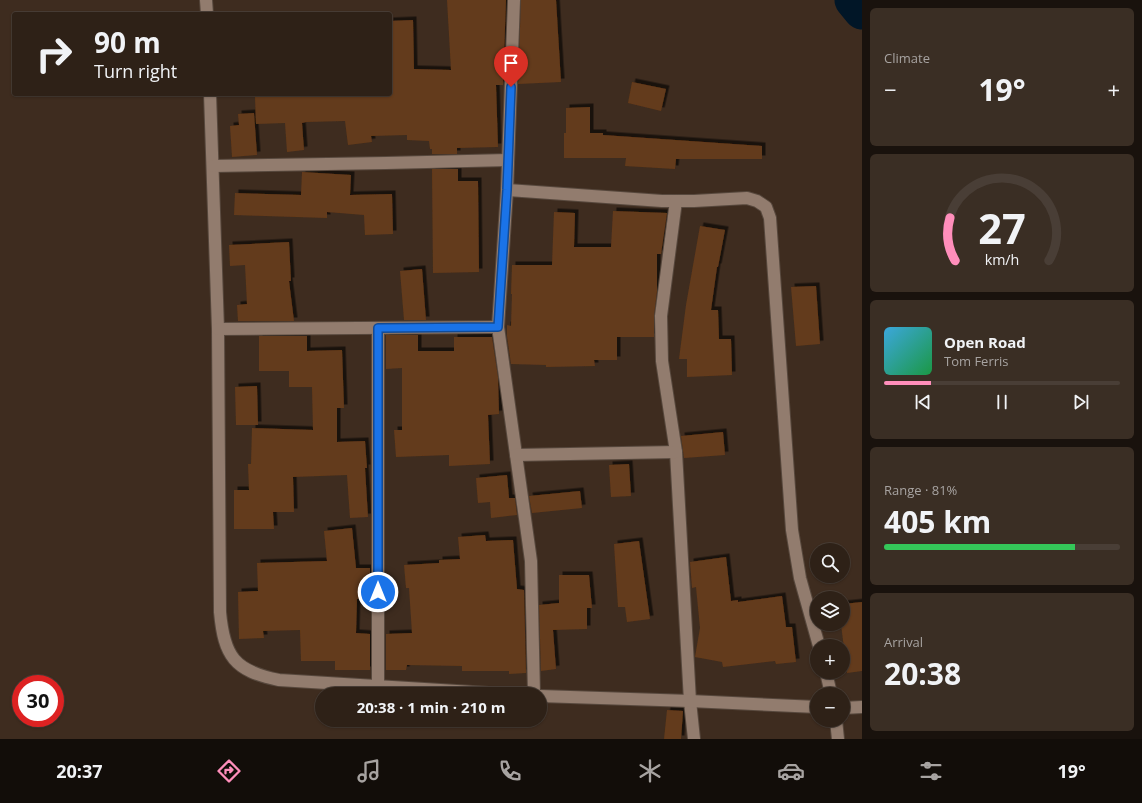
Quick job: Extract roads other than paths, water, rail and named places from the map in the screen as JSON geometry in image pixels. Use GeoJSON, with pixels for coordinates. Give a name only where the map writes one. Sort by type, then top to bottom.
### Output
{"type":"FeatureCollection","features":[{"type":"Feature","properties":{"kind":"street"},"geometry":{"type":"LineString","coordinates":[[206,0],[207,12]]}},
{"type":"Feature","properties":{"kind":"street"},"geometry":{"type":"LineString","coordinates":[[514,0],[507,190],[498,327],[531,568],[534,687]]}},
{"type":"Feature","properties":{"kind":"street"},"geometry":{"type":"LineString","coordinates":[[210,96],[218,329],[220,612],[225,645],[237,663],[246,670],[261,677],[279,680],[394,687]]}},
{"type":"Feature","properties":{"kind":"street"},"geometry":{"type":"LineString","coordinates":[[213,166],[508,160]]}},
{"type":"Feature","properties":{"kind":"street"},"geometry":{"type":"LineString","coordinates":[[507,190],[676,201],[748,198],[757,201],[766,207],[770,218],[792,530],[800,578],[817,639]]}},
{"type":"Feature","properties":{"kind":"street"},"geometry":{"type":"LineString","coordinates":[[676,201],[662,316],[662,361],[676,452],[690,701],[694,739]]}},
{"type":"Feature","properties":{"kind":"street"},"geometry":{"type":"LineString","coordinates":[[218,329],[498,327]]}},
{"type":"Feature","properties":{"kind":"street"},"geometry":{"type":"LineString","coordinates":[[378,328],[378,686]]}},
{"type":"Feature","properties":{"kind":"street"},"geometry":{"type":"LineString","coordinates":[[516,455],[676,452]]}},
{"type":"Feature","properties":{"kind":"street"},"geometry":{"type":"LineString","coordinates":[[547,696],[810,707]]}},
{"type":"Feature","properties":{"kind":"street"},"geometry":{"type":"LineString","coordinates":[[850,708],[862,707]]}},
{"type":"Feature","properties":{"kind":"street"},"geometry":{"type":"LineString","coordinates":[[837,727],[838,739]]}},
{"type":"Feature","properties":{"kind":"waterway"},"geometry":{"type":"LineString","coordinates":[[853,0],[862,11]]}}]}
